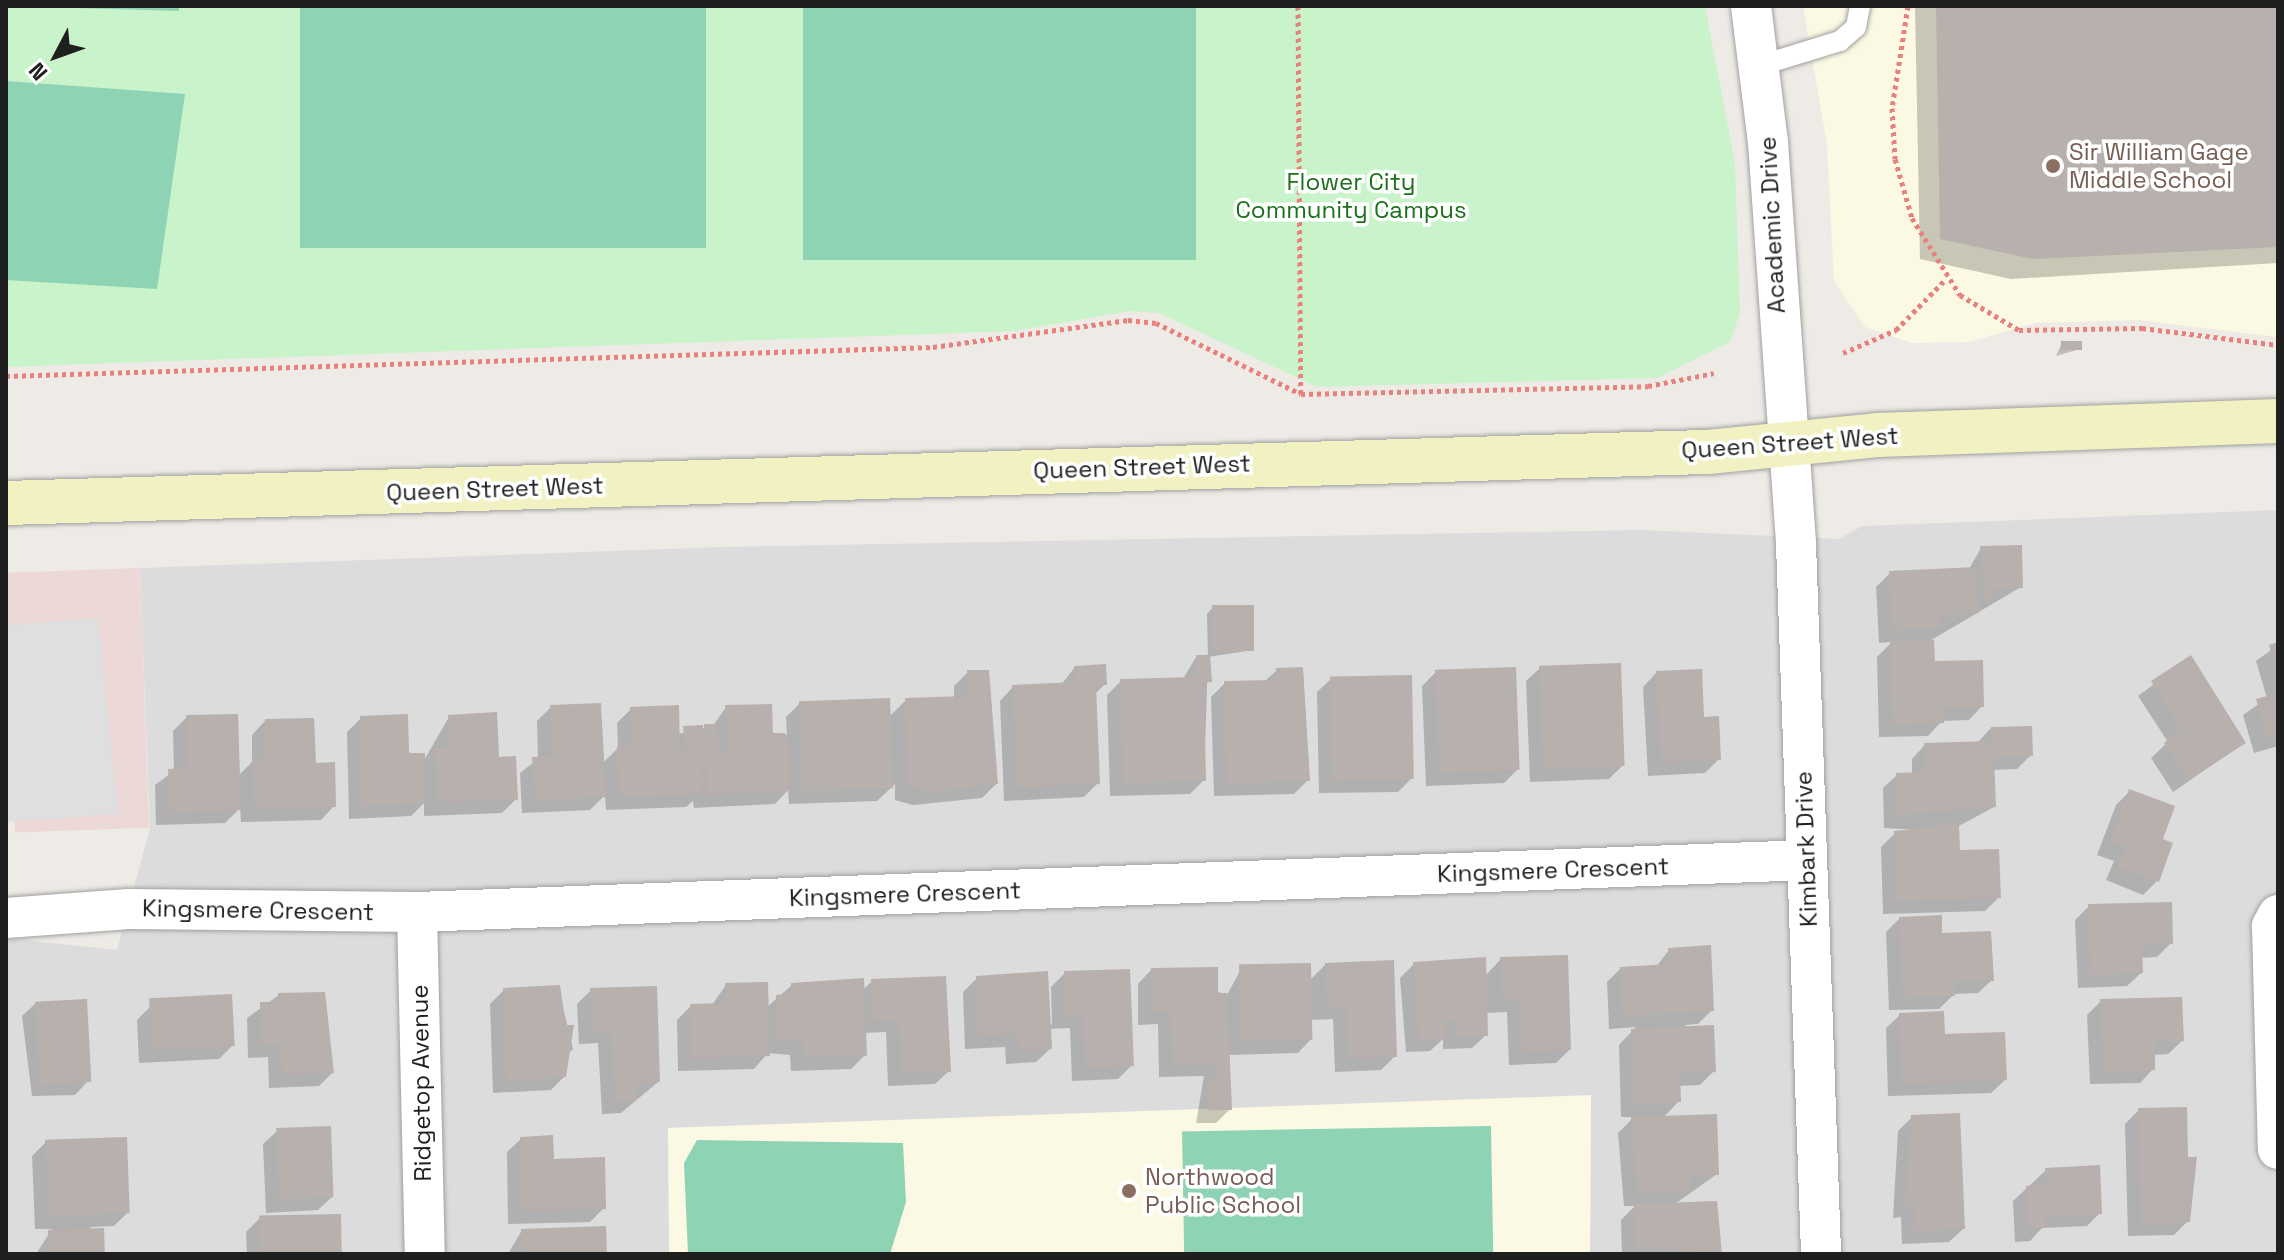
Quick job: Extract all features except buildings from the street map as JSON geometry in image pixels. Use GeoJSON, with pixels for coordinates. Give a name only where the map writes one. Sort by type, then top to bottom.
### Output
{"type":"FeatureCollection","features":[{"type":"Feature","properties":{"kind":"main road","name":"Queen Street West"},"geometry":{"type":"LineString","coordinates":[[6,503],[1786,444],[2278,421]]}},
{"type":"Feature","properties":{"kind":"street","name":"Academic Drive"},"geometry":{"type":"LineString","coordinates":[[1751,6],[1762,65],[1786,444]]}},
{"type":"Feature","properties":{"kind":"street","name":"Kimbark Drive"},"geometry":{"type":"LineString","coordinates":[[1786,444],[1821,1254]]}},
{"type":"Feature","properties":{"kind":"street","name":"Kingsmere Crescent"},"geometry":{"type":"LineString","coordinates":[[6,918],[129,909],[417,912],[1806,860]]}},
{"type":"Feature","properties":{"kind":"street","name":"Ridgetop Avenue"},"geometry":{"type":"LineString","coordinates":[[417,912],[425,1254]]}},
{"type":"Feature","properties":{"kind":"street"},"geometry":{"type":"LineString","coordinates":[[2278,915],[2272,926],[2278,1149]]}},
{"type":"Feature","properties":{"kind":"lane"},"geometry":{"type":"LineString","coordinates":[[1762,65],[1840,41],[1856,27],[1860,6]]}},
{"type":"Feature","properties":{"kind":"path"},"geometry":{"type":"LineString","coordinates":[[1298,6],[1301,394]]}},
{"type":"Feature","properties":{"kind":"path"},"geometry":{"type":"LineString","coordinates":[[1908,6],[1892,108],[1895,159],[1912,218],[1945,280],[2000,323],[2036,331],[2142,328],[2278,345]]}},
{"type":"Feature","properties":{"kind":"path"},"geometry":{"type":"LineString","coordinates":[[1843,353],[1896,330],[1945,280]]}},
{"type":"Feature","properties":{"kind":"path"},"geometry":{"type":"LineString","coordinates":[[6,376],[933,347],[1128,320],[1156,323],[1301,394],[1648,386],[1714,373]]}},
{"type":"Feature","properties":{"kind":"shaded area","name":"Sir William Gage Middle School"},"geometry":{"type":"Polygon","coordinates":[[[1803,6],[2278,6],[2278,337],[2138,320],[2035,323],[1969,342],[1912,343],[1865,327],[1834,281],[1827,144],[1803,6]]]}},
{"type":"Feature","properties":{"kind":"shaded area"},"geometry":{"type":"Polygon","coordinates":[[[2278,510],[2278,1254],[1590,1254],[1591,1096],[669,1128],[669,1254],[6,1254],[6,938],[117,950],[150,828],[140,568],[723,547],[1639,530],[1839,539],[1862,526],[2278,510]]]}},
{"type":"Feature","properties":{"kind":"shaded area"},"geometry":{"type":"Polygon","coordinates":[[[140,568],[149,828],[15,833],[6,573],[140,568]]]}},
{"type":"Feature","properties":{"kind":"shaded area"},"geometry":{"type":"Polygon","coordinates":[[[98,618],[118,814],[6,822],[6,625],[98,618]]]}},
{"type":"Feature","properties":{"kind":"shaded area","name":"Northwood Public School"},"geometry":{"type":"Polygon","coordinates":[[[1591,1095],[1590,1254],[669,1254],[668,1128],[1591,1095]]]}},
{"type":"Feature","properties":{"kind":"green space","name":"Flower City Community Campus"},"geometry":{"type":"Polygon","coordinates":[[[6,6],[1705,6],[1735,163],[1740,313],[1730,342],[1657,378],[1317,387],[1159,313],[1131,311],[1015,331],[6,367],[6,6]]]}},
{"type":"Feature","properties":{"kind":"green space"},"geometry":{"type":"Polygon","coordinates":[[[6,6],[179,6],[179,11],[6,6]]]}},
{"type":"Feature","properties":{"kind":"green space"},"geometry":{"type":"Polygon","coordinates":[[[300,6],[706,6],[706,248],[300,248],[300,6]]]}},
{"type":"Feature","properties":{"kind":"green space"},"geometry":{"type":"Polygon","coordinates":[[[803,6],[1196,6],[1196,260],[803,260],[803,6]]]}},
{"type":"Feature","properties":{"kind":"green space"},"geometry":{"type":"Polygon","coordinates":[[[6,81],[185,94],[157,289],[6,280],[6,81]]]}},
{"type":"Feature","properties":{"kind":"green space"},"geometry":{"type":"Polygon","coordinates":[[[1491,1126],[1493,1254],[1184,1254],[1182,1131],[1491,1126]]]}},
{"type":"Feature","properties":{"kind":"green space"},"geometry":{"type":"Polygon","coordinates":[[[697,1140],[903,1143],[906,1202],[890,1254],[688,1254],[684,1163],[697,1140]]]}},
{"type":"Feature","properties":{"kind":"place","name":"Sir William Gage Middle School"},"geometry":{"type":"Point","coordinates":[2053,166]}},
{"type":"Feature","properties":{"kind":"place","name":"Northwood Public School"},"geometry":{"type":"Point","coordinates":[1129,1191]}}]}
